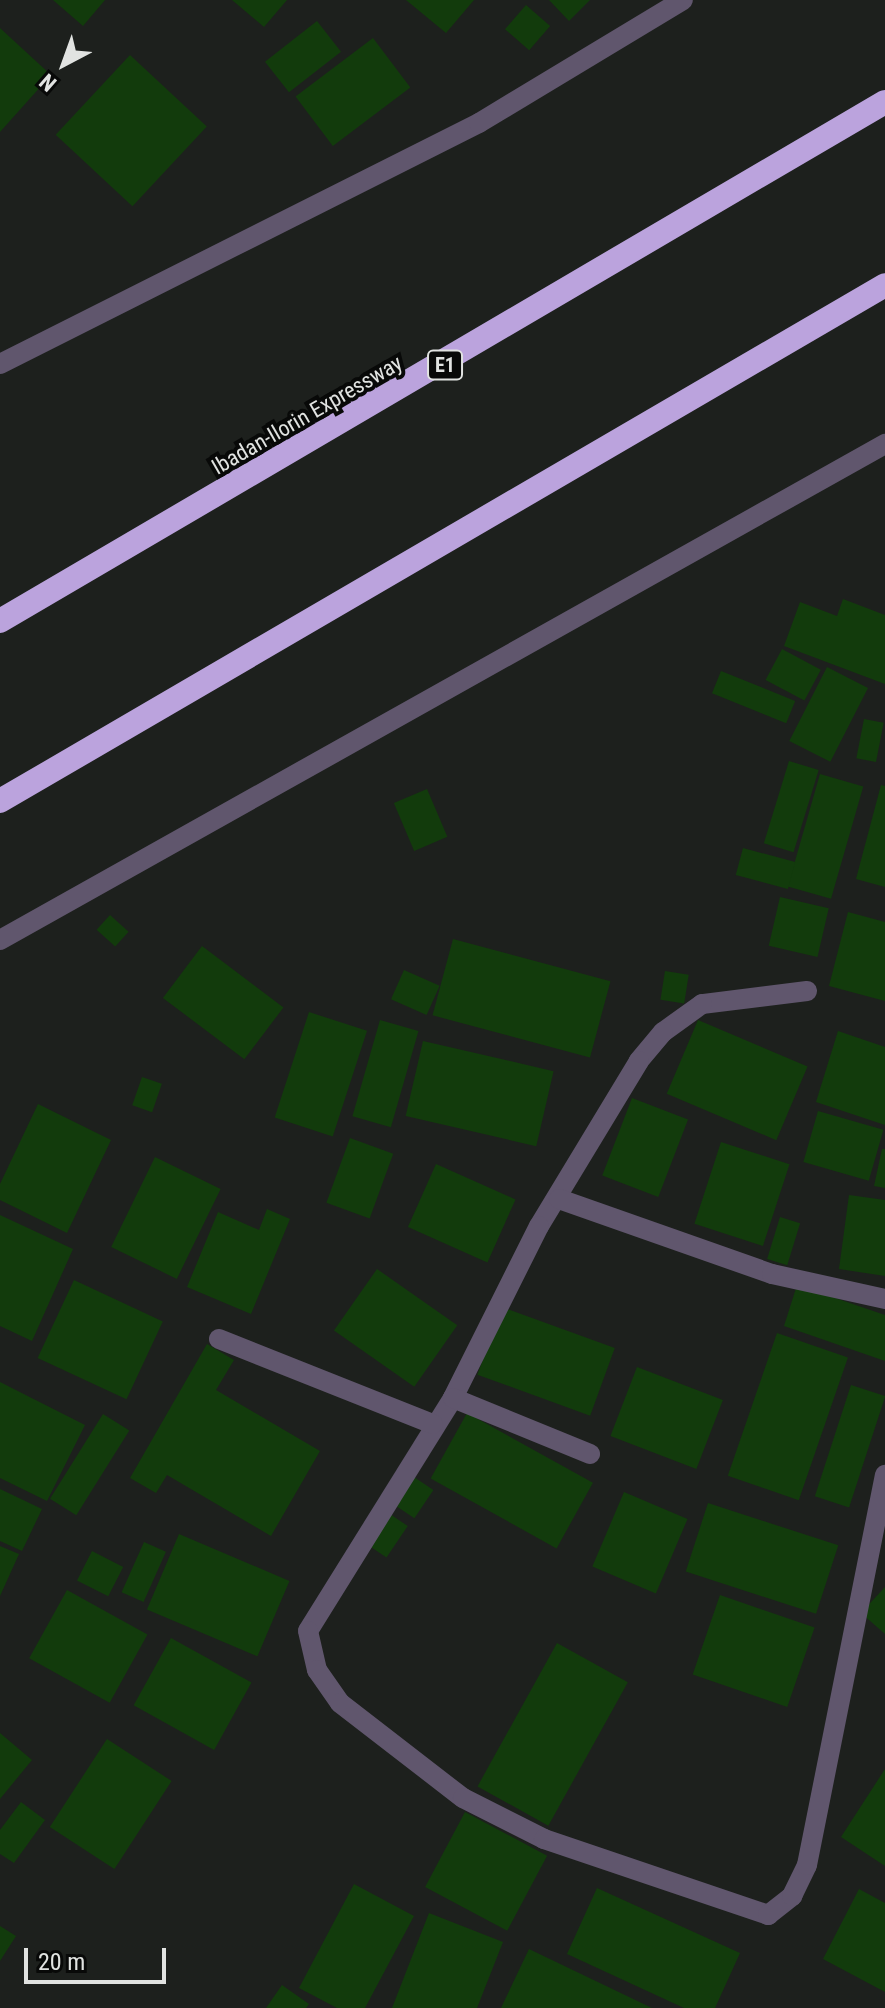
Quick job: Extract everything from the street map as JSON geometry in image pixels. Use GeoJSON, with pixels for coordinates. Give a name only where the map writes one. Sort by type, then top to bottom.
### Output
{"type":"FeatureCollection","features":[{"type":"Feature","properties":{"kind":"highway","name":"Ibadan-Ilorin Expressway"},"geometry":{"type":"LineString","coordinates":[[0,621],[885,102]]}},
{"type":"Feature","properties":{"kind":"highway"},"geometry":{"type":"LineString","coordinates":[[0,801],[885,285]]}},
{"type":"Feature","properties":{"kind":"street"},"geometry":{"type":"LineString","coordinates":[[0,364],[479,123],[683,0]]}},
{"type":"Feature","properties":{"kind":"street"},"geometry":{"type":"LineString","coordinates":[[0,940],[885,444]]}},
{"type":"Feature","properties":{"kind":"street"},"geometry":{"type":"LineString","coordinates":[[807,991],[702,1004],[663,1032],[639,1061],[559,1199],[453,1398],[433,1424],[308,1631],[317,1670],[340,1703],[463,1798],[544,1839],[768,1915],[792,1896],[807,1865],[882,1505],[885,1475]]}},
{"type":"Feature","properties":{"kind":"street"},"geometry":{"type":"LineString","coordinates":[[559,1199],[772,1274],[885,1299]]}},
{"type":"Feature","properties":{"kind":"street"},"geometry":{"type":"LineString","coordinates":[[219,1339],[433,1424]]}},
{"type":"Feature","properties":{"kind":"street"},"geometry":{"type":"LineString","coordinates":[[453,1398],[590,1454]]}},
{"type":"Feature","properties":{"kind":"building"},"geometry":{"type":"Polygon","coordinates":[[[53,0],[105,0],[83,26],[53,0]]]}},
{"type":"Feature","properties":{"kind":"building"},"geometry":{"type":"Polygon","coordinates":[[[232,0],[287,0],[264,27],[232,0]]]}},
{"type":"Feature","properties":{"kind":"building"},"geometry":{"type":"Polygon","coordinates":[[[406,0],[474,0],[446,33],[406,0]]]}},
{"type":"Feature","properties":{"kind":"building"},"geometry":{"type":"Polygon","coordinates":[[[549,0],[590,0],[569,21],[549,0]]]}},
{"type":"Feature","properties":{"kind":"building"},"geometry":{"type":"Polygon","coordinates":[[[526,5],[550,26],[529,50],[505,29],[526,5]]]}},
{"type":"Feature","properties":{"kind":"building"},"geometry":{"type":"Polygon","coordinates":[[[317,21],[341,52],[289,92],[265,62],[317,21]]]}},
{"type":"Feature","properties":{"kind":"building"},"geometry":{"type":"Polygon","coordinates":[[[0,28],[51,75],[0,132],[0,28]]]}},
{"type":"Feature","properties":{"kind":"building"},"geometry":{"type":"Polygon","coordinates":[[[373,38],[410,88],[333,146],[296,96],[373,38]]]}},
{"type":"Feature","properties":{"kind":"building"},"geometry":{"type":"Polygon","coordinates":[[[130,55],[207,127],[132,206],[56,135],[130,55]]]}},
{"type":"Feature","properties":{"kind":"building"},"geometry":{"type":"Polygon","coordinates":[[[843,599],[885,615],[885,684],[784,646],[800,602],[837,616],[843,599]]]}},
{"type":"Feature","properties":{"kind":"building"},"geometry":{"type":"Polygon","coordinates":[[[782,649],[821,670],[804,701],[766,680],[782,649]]]}},
{"type":"Feature","properties":{"kind":"building"},"geometry":{"type":"Polygon","coordinates":[[[827,667],[868,688],[830,762],[789,741],[827,667]]]}},
{"type":"Feature","properties":{"kind":"building"},"geometry":{"type":"Polygon","coordinates":[[[721,671],[795,701],[786,723],[712,693],[721,671]]]}},
{"type":"Feature","properties":{"kind":"building"},"geometry":{"type":"Polygon","coordinates":[[[864,719],[884,723],[876,762],[856,758],[864,719]]]}},
{"type":"Feature","properties":{"kind":"building"},"geometry":{"type":"Polygon","coordinates":[[[789,761],[819,770],[794,852],[764,843],[789,761]]]}},
{"type":"Feature","properties":{"kind":"building"},"geometry":{"type":"Polygon","coordinates":[[[820,774],[863,786],[831,899],[788,886],[820,774]]]}},
{"type":"Feature","properties":{"kind":"building"},"geometry":{"type":"Polygon","coordinates":[[[881,785],[885,786],[885,887],[856,879],[881,785]]]}},
{"type":"Feature","properties":{"kind":"building"},"geometry":{"type":"Polygon","coordinates":[[[427,789],[447,837],[414,851],[394,803],[427,789]]]}},
{"type":"Feature","properties":{"kind":"building"},"geometry":{"type":"Polygon","coordinates":[[[743,848],[795,862],[788,889],[736,875],[743,848]]]}},
{"type":"Feature","properties":{"kind":"building"},"geometry":{"type":"Polygon","coordinates":[[[780,897],[829,908],[817,957],[769,946],[780,897]]]}},
{"type":"Feature","properties":{"kind":"building"},"geometry":{"type":"Polygon","coordinates":[[[848,912],[885,922],[885,1001],[829,986],[848,912]]]}},
{"type":"Feature","properties":{"kind":"building"},"geometry":{"type":"Polygon","coordinates":[[[110,915],[129,932],[115,947],[97,930],[110,915]]]}},
{"type":"Feature","properties":{"kind":"building"},"geometry":{"type":"Polygon","coordinates":[[[453,939],[610,981],[590,1057],[433,1015],[453,939]]]}},
{"type":"Feature","properties":{"kind":"building"},"geometry":{"type":"Polygon","coordinates":[[[202,946],[283,1007],[244,1059],[163,998],[202,946]]]}},
{"type":"Feature","properties":{"kind":"building"},"geometry":{"type":"Polygon","coordinates":[[[404,970],[440,986],[427,1015],[391,999],[404,970]]]}},
{"type":"Feature","properties":{"kind":"building"},"geometry":{"type":"Polygon","coordinates":[[[665,971],[689,975],[684,1003],[660,1000],[665,971]]]}},
{"type":"Feature","properties":{"kind":"building"},"geometry":{"type":"Polygon","coordinates":[[[309,1012],[367,1031],[333,1136],[275,1118],[309,1012]]]}},
{"type":"Feature","properties":{"kind":"building"},"geometry":{"type":"Polygon","coordinates":[[[380,1020],[418,1031],[391,1127],[352,1116],[380,1020]]]}},
{"type":"Feature","properties":{"kind":"building"},"geometry":{"type":"Polygon","coordinates":[[[698,1020],[808,1066],[776,1140],[667,1094],[698,1020]]]}},
{"type":"Feature","properties":{"kind":"building"},"geometry":{"type":"Polygon","coordinates":[[[838,1031],[885,1047],[885,1125],[816,1102],[838,1031]]]}},
{"type":"Feature","properties":{"kind":"building"},"geometry":{"type":"Polygon","coordinates":[[[423,1041],[554,1071],[536,1146],[406,1116],[423,1041]]]}},
{"type":"Feature","properties":{"kind":"building"},"geometry":{"type":"Polygon","coordinates":[[[142,1077],[162,1084],[152,1112],[132,1105],[142,1077]]]}},
{"type":"Feature","properties":{"kind":"building"},"geometry":{"type":"Polygon","coordinates":[[[632,1098],[688,1120],[658,1197],[602,1175],[632,1098]]]}},
{"type":"Feature","properties":{"kind":"building"},"geometry":{"type":"Polygon","coordinates":[[[38,1104],[111,1140],[67,1233],[0,1200],[0,1184],[38,1104]]]}},
{"type":"Feature","properties":{"kind":"building"},"geometry":{"type":"Polygon","coordinates":[[[818,1111],[883,1130],[869,1181],[803,1162],[818,1111]]]}},
{"type":"Feature","properties":{"kind":"building"},"geometry":{"type":"Polygon","coordinates":[[[350,1138],[393,1154],[370,1219],[326,1203],[350,1138]]]}},
{"type":"Feature","properties":{"kind":"building"},"geometry":{"type":"Polygon","coordinates":[[[721,1142],[789,1164],[763,1246],[694,1224],[721,1142]]]}},
{"type":"Feature","properties":{"kind":"building"},"geometry":{"type":"Polygon","coordinates":[[[882,1149],[885,1149],[885,1188],[874,1186],[882,1149]]]}},
{"type":"Feature","properties":{"kind":"building"},"geometry":{"type":"Polygon","coordinates":[[[155,1157],[221,1189],[177,1279],[111,1247],[155,1157]]]}},
{"type":"Feature","properties":{"kind":"building"},"geometry":{"type":"Polygon","coordinates":[[[436,1164],[515,1199],[487,1262],[408,1227],[436,1164]]]}},
{"type":"Feature","properties":{"kind":"building"},"geometry":{"type":"Polygon","coordinates":[[[849,1195],[885,1200],[885,1276],[839,1269],[849,1195]]]}},
{"type":"Feature","properties":{"kind":"building"},"geometry":{"type":"Polygon","coordinates":[[[267,1209],[290,1219],[251,1314],[187,1287],[218,1212],[259,1230],[267,1209]]]}},
{"type":"Feature","properties":{"kind":"building"},"geometry":{"type":"Polygon","coordinates":[[[0,1215],[73,1249],[32,1341],[0,1326],[0,1215]]]}},
{"type":"Feature","properties":{"kind":"building"},"geometry":{"type":"Polygon","coordinates":[[[780,1217],[800,1223],[787,1265],[767,1259],[780,1217]]]}},
{"type":"Feature","properties":{"kind":"building"},"geometry":{"type":"Polygon","coordinates":[[[377,1269],[457,1325],[414,1387],[334,1330],[377,1269]]]}},
{"type":"Feature","properties":{"kind":"building"},"geometry":{"type":"Polygon","coordinates":[[[74,1280],[163,1321],[126,1399],[38,1358],[74,1280]]]}},
{"type":"Feature","properties":{"kind":"building"},"geometry":{"type":"Polygon","coordinates":[[[797,1285],[885,1315],[885,1361],[784,1326],[797,1285]]]}},
{"type":"Feature","properties":{"kind":"building"},"geometry":{"type":"Polygon","coordinates":[[[502,1307],[615,1348],[590,1416],[477,1375],[502,1307]]]}},
{"type":"Feature","properties":{"kind":"building"},"geometry":{"type":"Polygon","coordinates":[[[777,1333],[848,1357],[799,1500],[728,1476],[777,1333]]]}},
{"type":"Feature","properties":{"kind":"building"},"geometry":{"type":"Polygon","coordinates":[[[207,1344],[234,1360],[216,1390],[320,1451],[271,1536],[167,1475],[156,1493],[130,1478],[207,1344]]]}},
{"type":"Feature","properties":{"kind":"building"},"geometry":{"type":"Polygon","coordinates":[[[637,1367],[723,1400],[696,1469],[610,1436],[637,1367]]]}},
{"type":"Feature","properties":{"kind":"building"},"geometry":{"type":"Polygon","coordinates":[[[0,1382],[85,1425],[47,1501],[0,1478],[0,1382]]]}},
{"type":"Feature","properties":{"kind":"building"},"geometry":{"type":"Polygon","coordinates":[[[851,1385],[885,1397],[849,1507],[815,1496],[851,1385]]]}},
{"type":"Feature","properties":{"kind":"building"},"geometry":{"type":"Polygon","coordinates":[[[467,1413],[593,1483],[557,1548],[431,1479],[467,1413]]]}},
{"type":"Feature","properties":{"kind":"building"},"geometry":{"type":"Polygon","coordinates":[[[103,1414],[129,1430],[76,1515],[50,1499],[103,1414]]]}},
{"type":"Feature","properties":{"kind":"building"},"geometry":{"type":"Polygon","coordinates":[[[411,1475],[433,1490],[414,1518],[392,1503],[411,1475]]]}},
{"type":"Feature","properties":{"kind":"building"},"geometry":{"type":"Polygon","coordinates":[[[0,1489],[42,1509],[22,1551],[0,1541],[0,1489]]]}},
{"type":"Feature","properties":{"kind":"building"},"geometry":{"type":"Polygon","coordinates":[[[624,1492],[688,1519],[656,1594],[592,1567],[624,1492]]]}},
{"type":"Feature","properties":{"kind":"building"},"geometry":{"type":"Polygon","coordinates":[[[708,1503],[838,1545],[816,1614],[686,1571],[708,1503]]]}},
{"type":"Feature","properties":{"kind":"building"},"geometry":{"type":"Polygon","coordinates":[[[387,1512],[408,1526],[386,1557],[366,1544],[387,1512]]]}},
{"type":"Feature","properties":{"kind":"building"},"geometry":{"type":"Polygon","coordinates":[[[179,1534],[289,1581],[257,1656],[147,1609],[179,1534]]]}},
{"type":"Feature","properties":{"kind":"building"},"geometry":{"type":"Polygon","coordinates":[[[144,1542],[166,1552],[144,1602],[122,1592],[144,1542]]]}},
{"type":"Feature","properties":{"kind":"building"},"geometry":{"type":"Polygon","coordinates":[[[0,1546],[19,1554],[0,1596],[0,1546]]]}},
{"type":"Feature","properties":{"kind":"building"},"geometry":{"type":"Polygon","coordinates":[[[92,1551],[123,1567],[108,1596],[77,1580],[92,1551]]]}},
{"type":"Feature","properties":{"kind":"building"},"geometry":{"type":"Polygon","coordinates":[[[885,1587],[885,1634],[861,1613],[885,1587]]]}},
{"type":"Feature","properties":{"kind":"building"},"geometry":{"type":"Polygon","coordinates":[[[67,1590],[147,1635],[110,1703],[29,1658],[67,1590]]]}},
{"type":"Feature","properties":{"kind":"building"},"geometry":{"type":"Polygon","coordinates":[[[720,1595],[815,1628],[787,1707],[693,1674],[720,1595]]]}},
{"type":"Feature","properties":{"kind":"building"},"geometry":{"type":"Polygon","coordinates":[[[171,1638],[251,1683],[214,1750],[134,1705],[171,1638]]]}},
{"type":"Feature","properties":{"kind":"building"},"geometry":{"type":"Polygon","coordinates":[[[557,1643],[628,1682],[548,1826],[477,1786],[557,1643]]]}},
{"type":"Feature","properties":{"kind":"building"},"geometry":{"type":"Polygon","coordinates":[[[0,1733],[32,1760],[0,1799],[0,1733]]]}},
{"type":"Feature","properties":{"kind":"building"},"geometry":{"type":"Polygon","coordinates":[[[107,1739],[172,1781],[114,1869],[50,1827],[107,1739]]]}},
{"type":"Feature","properties":{"kind":"building"},"geometry":{"type":"Polygon","coordinates":[[[885,1769],[885,1866],[841,1837],[885,1769]]]}},
{"type":"Feature","properties":{"kind":"building"},"geometry":{"type":"Polygon","coordinates":[[[21,1802],[45,1820],[14,1863],[0,1854],[0,1830],[21,1802]]]}},
{"type":"Feature","properties":{"kind":"building"},"geometry":{"type":"Polygon","coordinates":[[[465,1812],[547,1856],[507,1931],[425,1887],[465,1812]]]}},
{"type":"Feature","properties":{"kind":"building"},"geometry":{"type":"Polygon","coordinates":[[[354,1884],[414,1916],[365,2008],[337,2008],[299,1988],[354,1884]]]}},
{"type":"Feature","properties":{"kind":"building"},"geometry":{"type":"Polygon","coordinates":[[[597,1888],[740,1953],[715,2008],[684,2008],[567,1954],[597,1888]]]}},
{"type":"Feature","properties":{"kind":"building"},"geometry":{"type":"Polygon","coordinates":[[[859,1889],[885,1903],[885,1992],[823,1959],[859,1889]]]}},
{"type":"Feature","properties":{"kind":"building"},"geometry":{"type":"Polygon","coordinates":[[[429,1913],[503,1942],[477,2008],[392,2008],[429,1913]]]}},
{"type":"Feature","properties":{"kind":"building"},"geometry":{"type":"Polygon","coordinates":[[[0,1926],[16,1936],[0,1961],[0,1926]]]}},
{"type":"Feature","properties":{"kind":"building"},"geometry":{"type":"Polygon","coordinates":[[[529,1949],[652,2008],[501,2008],[529,1949]]]}},
{"type":"Feature","properties":{"kind":"building"},"geometry":{"type":"Polygon","coordinates":[[[282,1985],[309,2004],[306,2008],[266,2008],[282,1985]]]}}]}
